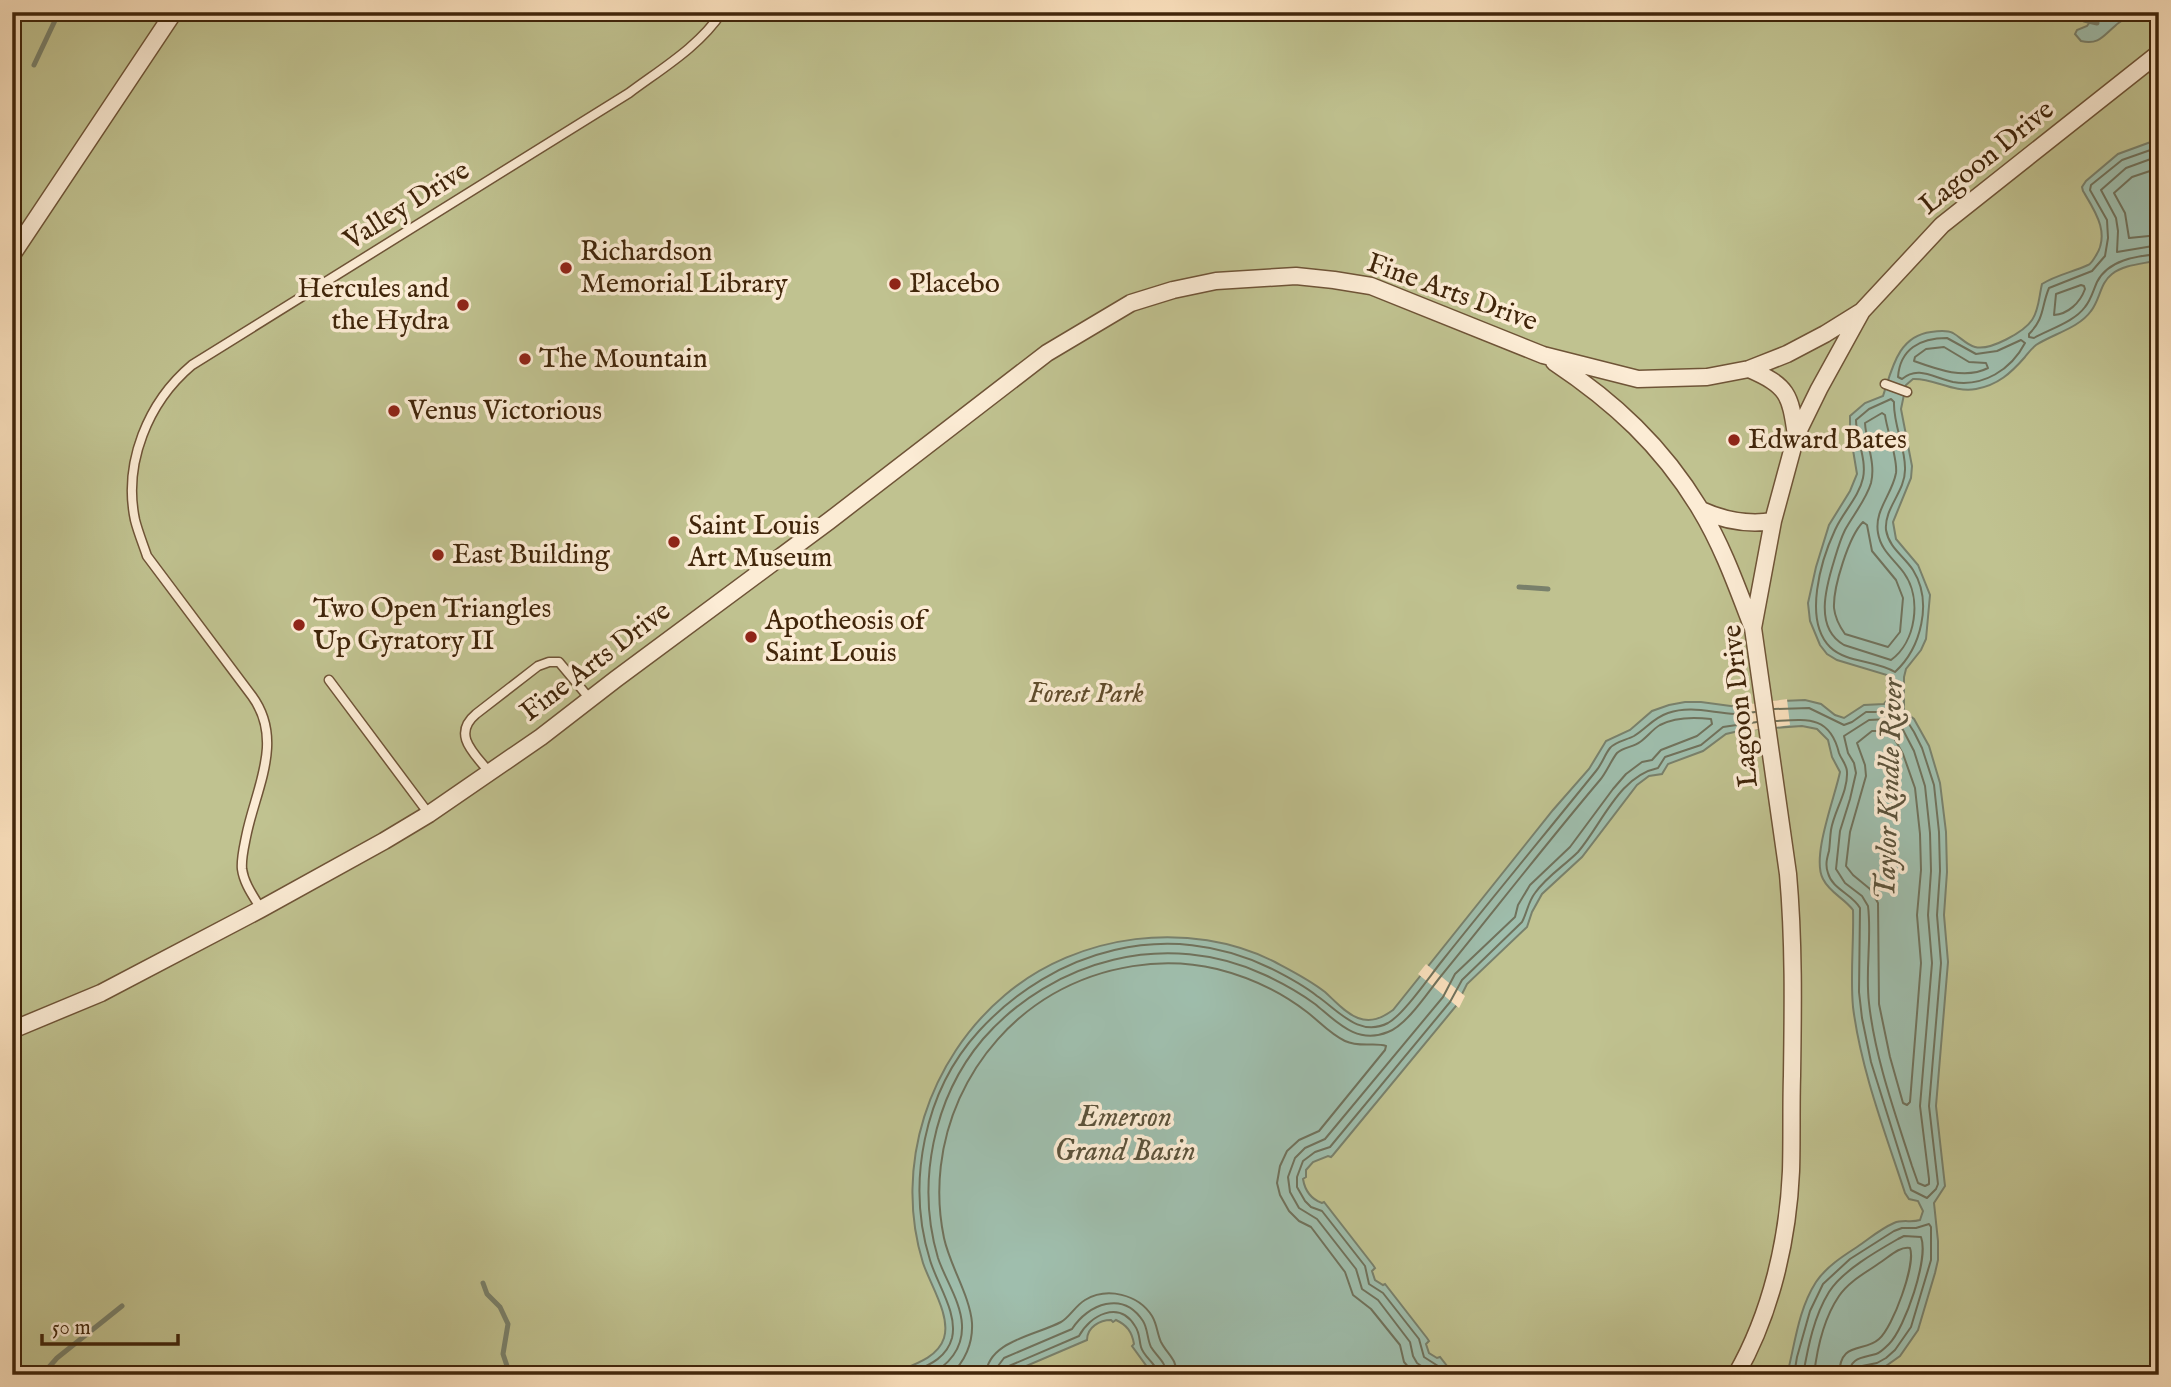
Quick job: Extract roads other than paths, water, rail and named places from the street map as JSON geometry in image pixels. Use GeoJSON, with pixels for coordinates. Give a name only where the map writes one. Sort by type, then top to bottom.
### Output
{"type":"FeatureCollection","features":[{"type":"Feature","properties":{"kind":"street"},"geometry":{"type":"LineString","coordinates":[[12,255],[174,12]]}},
{"type":"Feature","properties":{"kind":"street","name":"Lagoon Drive"},"geometry":{"type":"LineString","coordinates":[[1736,1375],[1762,1317],[1778,1262],[1791,1172],[1791,910],[1753,628],[1773,521],[1796,436],[1862,311],[1942,225],[2159,54]]}},
{"type":"Feature","properties":{"kind":"street","name":"Fine Arts Drive"},"geometry":{"type":"LineString","coordinates":[[12,1030],[101,993],[261,909],[429,814],[590,699],[1046,353],[1131,303],[1216,281],[1296,276],[1334,279],[1371,286],[1543,355],[1638,379],[1707,377],[1749,369],[1797,349],[1862,311]]}},
{"type":"Feature","properties":{"kind":"street","name":"Fine Arts Drive"},"geometry":{"type":"LineString","coordinates":[[1543,355],[1618,409],[1655,448],[1701,510],[1722,551],[1753,628]]}},
{"type":"Feature","properties":{"kind":"street"},"geometry":{"type":"LineString","coordinates":[[1749,369],[1771,379],[1783,390],[1791,405],[1796,436]]}},
{"type":"Feature","properties":{"kind":"street"},"geometry":{"type":"LineString","coordinates":[[1701,510],[1732,521],[1754,524],[1773,521]]}},
{"type":"Feature","properties":{"kind":"lane","name":"Valley Drive"},"geometry":{"type":"LineString","coordinates":[[261,909],[245,880],[242,865],[247,829],[266,759],[268,744],[265,718],[260,706],[147,556],[140,537],[135,518],[132,480],[139,445],[155,408],[180,375],[201,359],[629,93],[691,47],[722,12]]}},
{"type":"Feature","properties":{"kind":"lane"},"geometry":{"type":"LineString","coordinates":[[1885,384],[1907,392]]}},
{"type":"Feature","properties":{"kind":"lane"},"geometry":{"type":"LineString","coordinates":[[490,773],[467,743],[464,727],[476,713],[538,666],[559,662],[590,699]]}},
{"type":"Feature","properties":{"kind":"lane"},"geometry":{"type":"LineString","coordinates":[[329,680],[429,814]]}},
{"type":"Feature","properties":{"kind":"water"},"geometry":{"type":"Polygon","coordinates":[[[2097,12],[2134,12],[2100,39],[2092,42],[2081,41],[2075,34],[2077,30],[2087,26],[2097,12]]]}},
{"type":"Feature","properties":{"kind":"water"},"geometry":{"type":"Polygon","coordinates":[[[2159,139],[2159,260],[2129,266],[2112,274],[2086,317],[2036,345],[2009,373],[1991,385],[1968,390],[1913,379],[1906,385],[1901,409],[1912,466],[1911,478],[1893,522],[1896,539],[1918,565],[1930,595],[1926,639],[1906,669],[1904,677],[1904,709],[1914,719],[1929,746],[1940,783],[1946,832],[1944,915],[1948,962],[1936,1106],[1945,1186],[1934,1203],[1938,1260],[1918,1330],[1900,1356],[1883,1368],[1853,1375],[1787,1375],[1801,1316],[1820,1277],[1835,1262],[1879,1231],[1897,1222],[1920,1220],[1923,1211],[1918,1201],[1909,1199],[1905,1193],[1874,1101],[1862,1054],[1852,995],[1853,910],[1826,884],[1820,869],[1825,827],[1840,772],[1832,757],[1828,740],[1817,729],[1802,726],[1743,730],[1726,734],[1703,751],[1668,764],[1662,774],[1649,776],[1637,785],[1582,857],[1542,894],[1527,927],[1467,984],[1456,1006],[1333,1155],[1313,1162],[1306,1170],[1306,1177],[1303,1179],[1309,1194],[1324,1202],[1375,1268],[1372,1271],[1375,1280],[1385,1284],[1427,1338],[1429,1353],[1440,1357],[1454,1375],[1153,1375],[1132,1346],[1134,1344],[1128,1329],[1120,1322],[1111,1320],[1095,1325],[1089,1331],[1087,1340],[1005,1375],[889,1375],[929,1357],[944,1338],[945,1320],[923,1263],[915,1226],[912,1189],[916,1152],[924,1117],[938,1082],[956,1050],[978,1021],[1005,995],[1034,974],[1066,958],[1100,946],[1135,939],[1171,937],[1207,940],[1242,949],[1275,962],[1325,992],[1353,1016],[1367,1020],[1376,1019],[1393,1010],[1589,769],[1606,741],[1630,730],[1652,711],[1685,702],[1738,707],[1805,700],[1821,704],[1835,715],[1844,718],[1864,705],[1884,704],[1890,690],[1887,675],[1837,660],[1827,654],[1820,645],[1810,621],[1808,603],[1829,525],[1857,474],[1850,416],[1865,403],[1883,396],[1898,355],[1911,340],[1920,335],[1948,331],[1972,346],[1981,347],[2006,340],[2028,325],[2036,312],[2042,284],[2089,264],[2100,248],[2100,223],[2082,187],[2086,181],[2118,154],[2159,139]]]}},
{"type":"Feature","properties":{"kind":"waterway"},"geometry":{"type":"LineString","coordinates":[[34,65],[59,12]]}},
{"type":"Feature","properties":{"kind":"waterway"},"geometry":{"type":"LineString","coordinates":[[2075,12],[2084,20],[2097,23]]}},
{"type":"Feature","properties":{"kind":"waterway"},"geometry":{"type":"LineString","coordinates":[[1519,587],[1548,589]]}},
{"type":"Feature","properties":{"kind":"waterway"},"geometry":{"type":"LineString","coordinates":[[483,1283],[487,1294],[500,1307],[508,1324],[503,1354],[510,1375]]}},
{"type":"Feature","properties":{"kind":"waterway"},"geometry":{"type":"LineString","coordinates":[[42,1375],[57,1358],[122,1306]]}},
{"type":"Feature","properties":{"kind":"place","name":"Richardson Memorial Library"},"geometry":{"type":"Point","coordinates":[566,268]}},
{"type":"Feature","properties":{"kind":"place","name":"Placebo"},"geometry":{"type":"Point","coordinates":[895,284]}},
{"type":"Feature","properties":{"kind":"place","name":"Hercules and the Hydra"},"geometry":{"type":"Point","coordinates":[463,305]}},
{"type":"Feature","properties":{"kind":"place","name":"The Mountain"},"geometry":{"type":"Point","coordinates":[525,359]}},
{"type":"Feature","properties":{"kind":"place","name":"Venus Victorious"},"geometry":{"type":"Point","coordinates":[394,411]}},
{"type":"Feature","properties":{"kind":"place","name":"Edward Bates"},"geometry":{"type":"Point","coordinates":[1734,440]}},
{"type":"Feature","properties":{"kind":"place","name":"Saint Louis Art Museum"},"geometry":{"type":"Point","coordinates":[674,542]}},
{"type":"Feature","properties":{"kind":"place","name":"East Building"},"geometry":{"type":"Point","coordinates":[438,555]}},
{"type":"Feature","properties":{"kind":"place","name":"Two Open Triangles Up Gyratory II"},"geometry":{"type":"Point","coordinates":[299,625]}},
{"type":"Feature","properties":{"kind":"place","name":"Apotheosis of Saint Louis"},"geometry":{"type":"Point","coordinates":[751,637]}},
{"type":"Feature","properties":{"kind":"park label","name":"Forest Park"},"geometry":{"type":"Point","coordinates":[1086,694]}},
{"type":"Feature","properties":{"kind":"water label","name":"Taylor Kindle River"},"geometry":{"type":"Point","coordinates":[1890,789]}},
{"type":"Feature","properties":{"kind":"water label","name":"Emerson Grand Basin"},"geometry":{"type":"Point","coordinates":[1125,1135]}}]}
